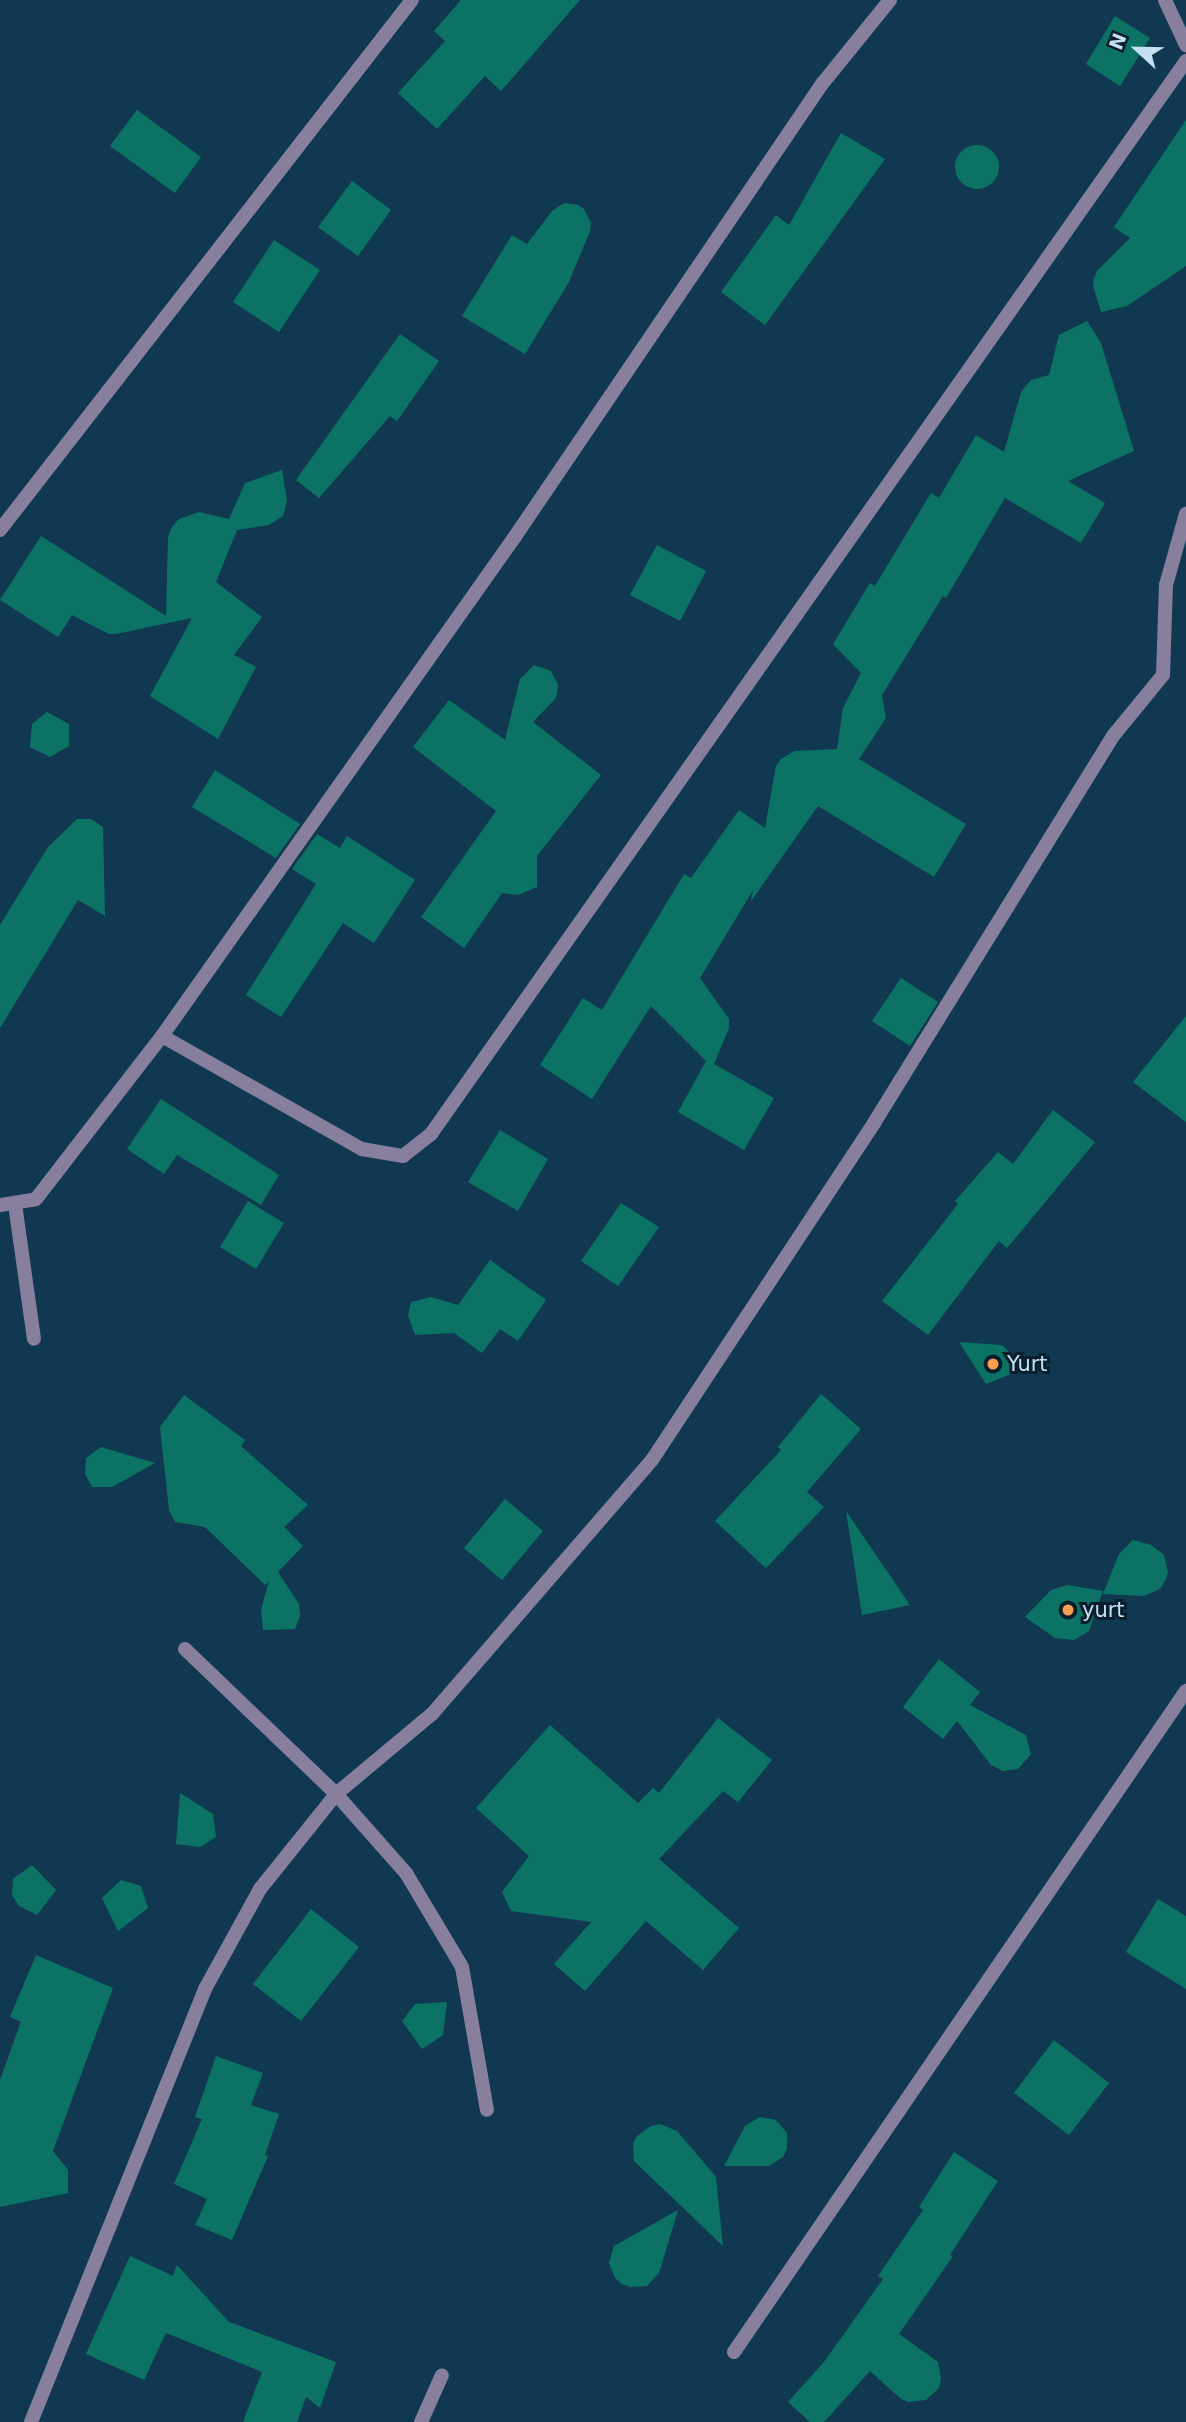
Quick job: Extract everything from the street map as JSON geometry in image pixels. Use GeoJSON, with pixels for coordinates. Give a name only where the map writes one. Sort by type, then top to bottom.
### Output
{"type":"FeatureCollection","features":[{"type":"Feature","properties":{"kind":"street"},"geometry":{"type":"LineString","coordinates":[[0,530],[412,0]]}},
{"type":"Feature","properties":{"kind":"street"},"geometry":{"type":"LineString","coordinates":[[34,1339],[8,1204],[36,1199],[162,1036],[514,538],[822,84],[890,0]]}},
{"type":"Feature","properties":{"kind":"street"},"geometry":{"type":"LineString","coordinates":[[1165,0],[1186,45]]}},
{"type":"Feature","properties":{"kind":"street"},"geometry":{"type":"LineString","coordinates":[[162,1036],[362,1149],[403,1156],[431,1134],[1186,61]]}},
{"type":"Feature","properties":{"kind":"street"},"geometry":{"type":"LineString","coordinates":[[31,2422],[205,1989],[260,1889],[335,1794],[432,1714],[652,1460],[874,1123],[1113,736],[1163,675],[1166,586],[1186,514]]}},
{"type":"Feature","properties":{"kind":"street"},"geometry":{"type":"LineString","coordinates":[[184,1649],[335,1794],[406,1873],[462,1968],[486,2110]]}},
{"type":"Feature","properties":{"kind":"street"},"geometry":{"type":"LineString","coordinates":[[734,2352],[1186,1691]]}},
{"type":"Feature","properties":{"kind":"street"},"geometry":{"type":"LineString","coordinates":[[421,2422],[442,2375]]}},
{"type":"Feature","properties":{"kind":"building"},"geometry":{"type":"Polygon","coordinates":[[[461,0],[580,0],[501,91],[485,76],[437,129],[398,93],[445,41],[434,31],[461,0]]]}},
{"type":"Feature","properties":{"kind":"building"},"geometry":{"type":"Polygon","coordinates":[[[1115,16],[1150,38],[1120,86],[1086,64],[1115,16]]]}},
{"type":"Feature","properties":{"kind":"building"},"geometry":{"type":"Polygon","coordinates":[[[137,110],[201,157],[175,193],[110,146],[137,110]]]}},
{"type":"Feature","properties":{"kind":"building"},"geometry":{"type":"Polygon","coordinates":[[[1186,120],[1186,266],[1127,306],[1101,312],[1093,286],[1094,278],[1097,271],[1130,238],[1114,227],[1186,120]]]}},
{"type":"Feature","properties":{"kind":"building"},"geometry":{"type":"Polygon","coordinates":[[[841,133],[885,159],[765,325],[721,292],[776,215],[789,225],[841,133]]]}},
{"type":"Feature","properties":{"kind":"building"},"geometry":{"type":"Polygon","coordinates":[[[977,145],[986,146],[993,151],[998,158],[998,176],[993,183],[986,188],[977,189],[968,188],[961,183],[956,176],[955,167],[956,158],[961,151],[968,146],[977,145]]]}},
{"type":"Feature","properties":{"kind":"building"},"geometry":{"type":"Polygon","coordinates":[[[352,181],[391,210],[358,256],[318,227],[352,181]]]}},
{"type":"Feature","properties":{"kind":"building"},"geometry":{"type":"Polygon","coordinates":[[[564,203],[578,205],[584,209],[591,223],[590,231],[569,282],[525,354],[462,316],[512,235],[527,244],[552,211],[564,203]]]}},
{"type":"Feature","properties":{"kind":"building"},"geometry":{"type":"Polygon","coordinates":[[[274,240],[320,270],[279,332],[233,302],[274,240]]]}},
{"type":"Feature","properties":{"kind":"building"},"geometry":{"type":"Polygon","coordinates":[[[1087,321],[1101,343],[1134,451],[1068,481],[1105,503],[1081,543],[1005,498],[946,598],[943,596],[882,695],[886,718],[859,759],[966,824],[934,877],[818,806],[751,901],[753,890],[700,978],[729,1019],[729,1028],[714,1064],[774,1098],[744,1150],[678,1112],[706,1061],[651,1006],[592,1099],[540,1065],[583,998],[602,1010],[684,874],[691,878],[739,810],[765,828],[776,766],[781,759],[795,751],[837,749],[843,708],[861,673],[833,644],[870,583],[875,586],[931,493],[939,498],[976,435],[1004,452],[1021,392],[1031,380],[1049,375],[1059,335],[1087,321]]]}},
{"type":"Feature","properties":{"kind":"building"},"geometry":{"type":"Polygon","coordinates":[[[400,334],[439,361],[397,421],[390,416],[319,498],[296,480],[400,334]]]}},
{"type":"Feature","properties":{"kind":"building"},"geometry":{"type":"Polygon","coordinates":[[[282,470],[287,500],[283,516],[269,525],[237,530],[216,582],[262,617],[234,655],[256,667],[218,739],[150,696],[192,618],[109,634],[72,615],[58,637],[0,600],[41,536],[166,616],[168,537],[172,527],[179,519],[199,512],[229,519],[245,483],[282,470]]]}},
{"type":"Feature","properties":{"kind":"building"},"geometry":{"type":"Polygon","coordinates":[[[657,545],[706,571],[680,621],[630,595],[657,545]]]}},
{"type":"Feature","properties":{"kind":"building"},"geometry":{"type":"Polygon","coordinates":[[[534,665],[551,671],[558,685],[556,698],[533,722],[601,775],[537,856],[537,887],[518,895],[502,893],[464,948],[421,917],[496,811],[413,747],[449,700],[505,740],[520,679],[534,665]]]}},
{"type":"Feature","properties":{"kind":"building"},"geometry":{"type":"Polygon","coordinates":[[[47,712],[69,724],[69,746],[50,757],[30,747],[32,724],[47,712]]]}},
{"type":"Feature","properties":{"kind":"building"},"geometry":{"type":"Polygon","coordinates":[[[215,770],[300,824],[276,858],[192,807],[215,770]]]}},
{"type":"Feature","properties":{"kind":"building"},"geometry":{"type":"Polygon","coordinates":[[[77,819],[91,819],[103,827],[105,916],[78,900],[0,1028],[0,925],[48,847],[77,819]]]}},
{"type":"Feature","properties":{"kind":"building"},"geometry":{"type":"Polygon","coordinates":[[[317,834],[340,848],[347,836],[415,880],[374,943],[343,923],[281,1017],[246,995],[316,884],[292,869],[317,834]]]}},
{"type":"Feature","properties":{"kind":"building"},"geometry":{"type":"Polygon","coordinates":[[[901,978],[938,1002],[910,1046],[872,1021],[901,978]]]}},
{"type":"Feature","properties":{"kind":"building"},"geometry":{"type":"Polygon","coordinates":[[[1186,1016],[1186,1122],[1133,1082],[1186,1016]]]}},
{"type":"Feature","properties":{"kind":"building"},"geometry":{"type":"Polygon","coordinates":[[[161,1099],[279,1175],[261,1205],[177,1155],[164,1174],[127,1149],[161,1099]]]}},
{"type":"Feature","properties":{"kind":"building"},"geometry":{"type":"Polygon","coordinates":[[[1053,1110],[1095,1142],[1007,1248],[999,1241],[928,1335],[882,1301],[958,1204],[955,1201],[998,1152],[1013,1164],[1053,1110]]]}},
{"type":"Feature","properties":{"kind":"building"},"geometry":{"type":"Polygon","coordinates":[[[500,1130],[548,1159],[518,1211],[468,1182],[500,1130]]]}},
{"type":"Feature","properties":{"kind":"building"},"geometry":{"type":"Polygon","coordinates":[[[248,1201],[284,1223],[256,1269],[220,1247],[248,1201]]]}},
{"type":"Feature","properties":{"kind":"building"},"geometry":{"type":"Polygon","coordinates":[[[621,1203],[659,1227],[618,1286],[581,1261],[621,1203]]]}},
{"type":"Feature","properties":{"kind":"building"},"geometry":{"type":"Polygon","coordinates":[[[490,1260],[546,1300],[518,1341],[500,1329],[482,1353],[454,1333],[415,1335],[408,1315],[411,1302],[431,1297],[458,1305],[490,1260]]]}},
{"type":"Feature","properties":{"kind":"building","name":"Yurt"},"geometry":{"type":"Polygon","coordinates":[[[959,1342],[1002,1345],[1011,1354],[1016,1372],[986,1384],[959,1342]]]}},
{"type":"Feature","properties":{"kind":"building"},"geometry":{"type":"Polygon","coordinates":[[[821,1394],[861,1429],[807,1492],[824,1507],[766,1568],[715,1521],[781,1450],[778,1447],[821,1394]]]}},
{"type":"Feature","properties":{"kind":"building"},"geometry":{"type":"Polygon","coordinates":[[[184,1395],[245,1440],[241,1446],[308,1505],[284,1527],[303,1546],[278,1572],[299,1604],[300,1616],[295,1629],[263,1630],[261,1610],[269,1581],[265,1585],[205,1527],[175,1522],[169,1510],[160,1427],[184,1395]]]}},
{"type":"Feature","properties":{"kind":"building"},"geometry":{"type":"Polygon","coordinates":[[[101,1447],[155,1463],[112,1487],[92,1487],[85,1474],[86,1458],[101,1447]]]}},
{"type":"Feature","properties":{"kind":"building"},"geometry":{"type":"Polygon","coordinates":[[[505,1499],[543,1531],[502,1580],[464,1548],[505,1499]]]}},
{"type":"Feature","properties":{"kind":"building"},"geometry":{"type":"Polygon","coordinates":[[[846,1511],[910,1605],[862,1615],[846,1511]]]}},
{"type":"Feature","properties":{"kind":"building","name":"yurt"},"geometry":{"type":"Polygon","coordinates":[[[1133,1540],[1151,1545],[1164,1555],[1168,1573],[1165,1581],[1160,1589],[1144,1596],[1103,1594],[1119,1554],[1133,1540]]]}},
{"type":"Feature","properties":{"kind":"building","name":"yurt"},"geometry":{"type":"Polygon","coordinates":[[[1068,1585],[1103,1591],[1089,1631],[1074,1640],[1055,1638],[1025,1617],[1051,1590],[1068,1585]]]}},
{"type":"Feature","properties":{"kind":"building"},"geometry":{"type":"Polygon","coordinates":[[[939,1659],[980,1692],[970,1705],[1026,1735],[1031,1754],[1018,1769],[1003,1771],[991,1765],[957,1721],[943,1739],[903,1707],[939,1659]]]}},
{"type":"Feature","properties":{"kind":"building"},"geometry":{"type":"Polygon","coordinates":[[[718,1718],[772,1760],[738,1802],[723,1791],[659,1859],[739,1928],[703,1970],[646,1921],[585,1991],[554,1964],[591,1922],[511,1911],[502,1892],[529,1856],[476,1808],[550,1725],[638,1803],[653,1788],[659,1793],[718,1718]]]}},
{"type":"Feature","properties":{"kind":"building"},"geometry":{"type":"Polygon","coordinates":[[[180,1793],[213,1814],[216,1837],[200,1847],[176,1844],[180,1793]]]}},
{"type":"Feature","properties":{"kind":"building"},"geometry":{"type":"Polygon","coordinates":[[[32,1865],[56,1890],[37,1915],[19,1906],[12,1895],[13,1879],[32,1865]]]}},
{"type":"Feature","properties":{"kind":"building"},"geometry":{"type":"Polygon","coordinates":[[[121,1880],[141,1886],[148,1908],[118,1931],[102,1898],[121,1880]]]}},
{"type":"Feature","properties":{"kind":"building"},"geometry":{"type":"Polygon","coordinates":[[[1158,1899],[1186,1916],[1186,1989],[1126,1952],[1158,1899]]]}},
{"type":"Feature","properties":{"kind":"building"},"geometry":{"type":"Polygon","coordinates":[[[311,1909],[359,1947],[301,2021],[253,1984],[311,1909]]]}},
{"type":"Feature","properties":{"kind":"building"},"geometry":{"type":"Polygon","coordinates":[[[36,1955],[113,1988],[53,2151],[68,2170],[68,2193],[0,2207],[0,2080],[21,2022],[10,2017],[36,1955]]]}},
{"type":"Feature","properties":{"kind":"building"},"geometry":{"type":"Polygon","coordinates":[[[447,2002],[443,2035],[422,2049],[402,2021],[415,2004],[447,2002]]]}},
{"type":"Feature","properties":{"kind":"building"},"geometry":{"type":"Polygon","coordinates":[[[1054,2040],[1109,2083],[1069,2135],[1014,2093],[1054,2040]]]}},
{"type":"Feature","properties":{"kind":"building"},"geometry":{"type":"Polygon","coordinates":[[[216,2056],[263,2073],[251,2105],[279,2114],[265,2155],[268,2156],[232,2240],[195,2225],[207,2199],[174,2184],[202,2119],[195,2117],[216,2056]]]}},
{"type":"Feature","properties":{"kind":"building"},"geometry":{"type":"Polygon","coordinates":[[[760,2117],[776,2120],[787,2133],[787,2149],[783,2157],[769,2166],[724,2166],[745,2126],[760,2117]]]}},
{"type":"Feature","properties":{"kind":"building"},"geometry":{"type":"Polygon","coordinates":[[[660,2124],[677,2131],[716,2177],[723,2246],[634,2161],[633,2144],[637,2136],[651,2126],[660,2124]]]}},
{"type":"Feature","properties":{"kind":"building"},"geometry":{"type":"Polygon","coordinates":[[[954,2152],[998,2181],[950,2255],[953,2256],[899,2334],[938,2362],[941,2379],[939,2388],[926,2400],[909,2402],[901,2399],[870,2371],[824,2422],[810,2422],[788,2402],[824,2362],[883,2279],[878,2276],[923,2210],[919,2207],[954,2152]]]}},
{"type":"Feature","properties":{"kind":"building"},"geometry":{"type":"Polygon","coordinates":[[[678,2210],[659,2273],[647,2286],[630,2287],[622,2284],[615,2278],[609,2263],[614,2246],[678,2210]]]}},
{"type":"Feature","properties":{"kind":"building"},"geometry":{"type":"Polygon","coordinates":[[[130,2256],[173,2276],[177,2265],[229,2322],[336,2362],[320,2408],[306,2397],[297,2422],[243,2422],[262,2372],[166,2333],[144,2380],[86,2354],[130,2256]]]}},
{"type":"Feature","properties":{"kind":"place","name":"Yurt"},"geometry":{"type":"Point","coordinates":[993,1364]}},
{"type":"Feature","properties":{"kind":"place","name":"yurt"},"geometry":{"type":"Point","coordinates":[1068,1610]}}]}
